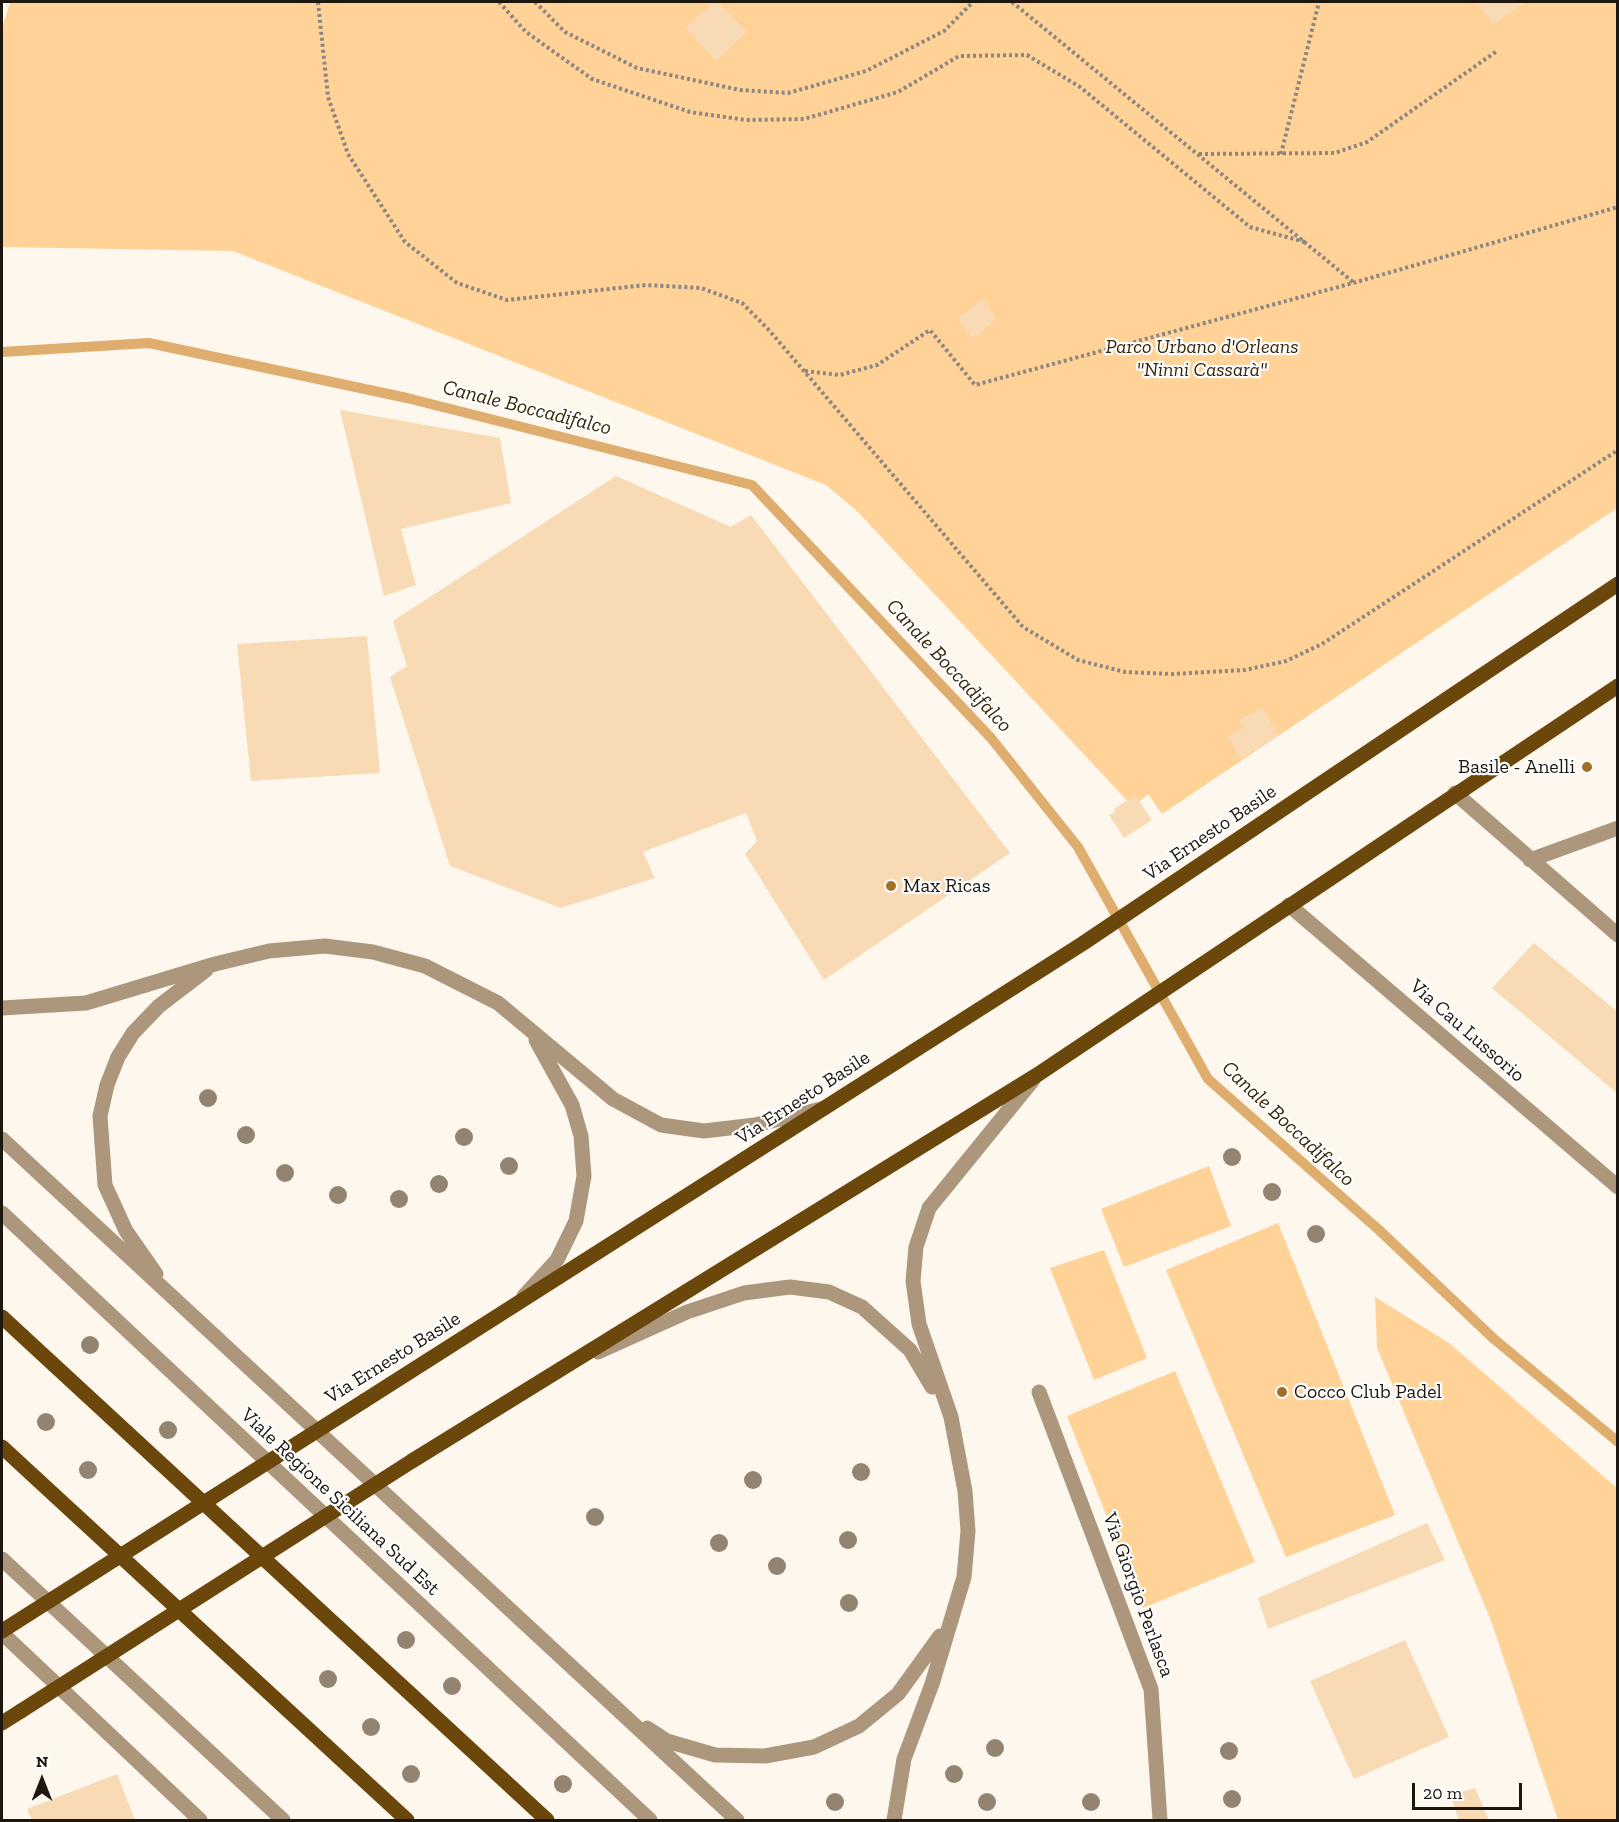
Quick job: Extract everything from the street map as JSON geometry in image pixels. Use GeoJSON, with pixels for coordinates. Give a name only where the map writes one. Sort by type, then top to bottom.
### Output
{"type":"FeatureCollection","features":[{"type":"Feature","properties":{"kind":"main road","name":"Via Ernesto Basile"},"geometry":{"type":"LineString","coordinates":[[2,1632],[1082,944],[1617,584]]}},
{"type":"Feature","properties":{"kind":"main road"},"geometry":{"type":"LineString","coordinates":[[2,1725],[412,1461],[1036,1075],[1617,686]]}},
{"type":"Feature","properties":{"kind":"main road"},"geometry":{"type":"LineString","coordinates":[[2,1317],[547,1821]]}},
{"type":"Feature","properties":{"kind":"main road"},"geometry":{"type":"LineString","coordinates":[[2,1447],[407,1821]]}},
{"type":"Feature","properties":{"kind":"street"},"geometry":{"type":"LineString","coordinates":[[1455,793],[1617,934]]}},
{"type":"Feature","properties":{"kind":"street"},"geometry":{"type":"LineString","coordinates":[[1530,860],[1617,828]]}},
{"type":"Feature","properties":{"kind":"street","name":"Via Cau Lussorio"},"geometry":{"type":"LineString","coordinates":[[1289,905],[1617,1187]]}},
{"type":"Feature","properties":{"kind":"street"},"geometry":{"type":"LineString","coordinates":[[2,1008],[86,1004],[215,964],[269,951],[325,946],[373,952],[425,966],[459,981],[498,1004],[613,1099],[661,1125],[704,1131],[755,1125],[827,1108]]}},
{"type":"Feature","properties":{"kind":"street"},"geometry":{"type":"LineString","coordinates":[[174,1299],[126,1231],[105,1185],[100,1116],[106,1085],[118,1057],[133,1033],[159,1006],[215,964]]}},
{"type":"Feature","properties":{"kind":"street"},"geometry":{"type":"LineString","coordinates":[[515,1306],[557,1260],[576,1221],[584,1176],[581,1136],[572,1106],[530,1030]]}},
{"type":"Feature","properties":{"kind":"street"},"geometry":{"type":"LineString","coordinates":[[894,1821],[904,1760],[932,1684],[964,1577],[968,1531],[965,1491],[951,1418],[919,1324],[913,1281],[916,1247],[929,1208],[1036,1075]]}},
{"type":"Feature","properties":{"kind":"street"},"geometry":{"type":"LineString","coordinates":[[2,1139],[737,1821]]}},
{"type":"Feature","properties":{"kind":"street","name":"Viale Regione Siciliana Sud Est"},"geometry":{"type":"LineString","coordinates":[[2,1214],[650,1821]]}},
{"type":"Feature","properties":{"kind":"street"},"geometry":{"type":"LineString","coordinates":[[571,1364],[687,1312],[744,1293],[790,1287],[830,1292],[862,1307],[910,1350],[951,1418]]}},
{"type":"Feature","properties":{"kind":"street","name":"Via Giorgio Perlasca"},"geometry":{"type":"LineString","coordinates":[[1039,1392],[1151,1689],[1160,1821]]}},
{"type":"Feature","properties":{"kind":"street"},"geometry":{"type":"LineString","coordinates":[[2,1559],[283,1821]]}},
{"type":"Feature","properties":{"kind":"street"},"geometry":{"type":"LineString","coordinates":[[610,1704],[667,1741],[715,1755],[765,1756],[814,1747],[859,1726],[898,1694],[928,1655],[952,1615]]}},
{"type":"Feature","properties":{"kind":"street"},"geometry":{"type":"LineString","coordinates":[[2,1632],[200,1821]]}},
{"type":"Feature","properties":{"kind":"path"},"geometry":{"type":"LineString","coordinates":[[318,2],[328,97],[348,154],[405,242],[457,283],[507,300],[646,285],[701,288],[742,303],[768,329],[1023,627],[1078,660],[1125,672],[1172,674],[1245,670],[1286,662],[1322,644],[1617,450]]}},
{"type":"Feature","properties":{"kind":"path"},"geometry":{"type":"LineString","coordinates":[[499,2],[526,32],[592,79],[690,112],[746,120],[804,119],[897,92],[959,56],[1027,55],[1080,87],[1250,227],[1305,242]]}},
{"type":"Feature","properties":{"kind":"path"},"geometry":{"type":"LineString","coordinates":[[535,2],[565,32],[637,68],[740,90],[788,93],[866,71],[944,31],[973,2]]}},
{"type":"Feature","properties":{"kind":"path"},"geometry":{"type":"LineString","coordinates":[[1012,2],[1353,283]]}},
{"type":"Feature","properties":{"kind":"path"},"geometry":{"type":"LineString","coordinates":[[1281,154],[1319,2]]}},
{"type":"Feature","properties":{"kind":"path"},"geometry":{"type":"LineString","coordinates":[[1198,154],[1335,153],[1367,142],[1497,51]]}},
{"type":"Feature","properties":{"kind":"path"},"geometry":{"type":"LineString","coordinates":[[804,371],[840,375],[877,365],[930,330],[975,386],[1353,283],[1617,207]]}},
{"type":"Feature","properties":{"kind":"green space","name":"Parco Urbano d'Orleans \"Ninni Cassarà\""},"geometry":{"type":"Polygon","coordinates":[[[10,2],[1617,2],[1617,508],[1162,814],[1148,794],[1133,807],[858,512],[826,485],[233,251],[2,247],[2,28],[10,2]]]}},
{"type":"Feature","properties":{"kind":"green space"},"geometry":{"type":"Polygon","coordinates":[[[1209,1166],[1231,1226],[1124,1267],[1101,1209],[1209,1166]]]}},
{"type":"Feature","properties":{"kind":"green space","name":"Cocco Club Padel"},"geometry":{"type":"Polygon","coordinates":[[[1278,1223],[1395,1515],[1286,1557],[1166,1270],[1278,1223]]]}},
{"type":"Feature","properties":{"kind":"green space"},"geometry":{"type":"Polygon","coordinates":[[[1104,1250],[1147,1358],[1094,1380],[1050,1268],[1104,1250]]]}},
{"type":"Feature","properties":{"kind":"green space"},"geometry":{"type":"Polygon","coordinates":[[[1375,1297],[1449,1343],[1617,1488],[1617,1820],[1558,1820],[1490,1618],[1377,1348],[1375,1297]]]}},
{"type":"Feature","properties":{"kind":"green space"},"geometry":{"type":"Polygon","coordinates":[[[1175,1371],[1255,1562],[1143,1608],[1067,1416],[1175,1371]]]}},
{"type":"Feature","properties":{"kind":"building"},"geometry":{"type":"Polygon","coordinates":[[[713,2],[718,2],[747,32],[716,61],[685,28],[713,2]]]}},
{"type":"Feature","properties":{"kind":"building"},"geometry":{"type":"Polygon","coordinates":[[[1476,2],[1525,2],[1494,25],[1476,2]]]}},
{"type":"Feature","properties":{"kind":"building"},"geometry":{"type":"Polygon","coordinates":[[[983,298],[997,319],[973,339],[957,319],[983,298]]]}},
{"type":"Feature","properties":{"kind":"building"},"geometry":{"type":"Polygon","coordinates":[[[340,410],[500,438],[511,503],[401,529],[416,585],[384,596],[340,410]]]}},
{"type":"Feature","properties":{"kind":"building"},"geometry":{"type":"Polygon","coordinates":[[[616,476],[731,527],[751,515],[1010,853],[824,980],[745,854],[757,841],[746,813],[643,852],[655,878],[561,908],[450,866],[390,677],[407,666],[393,621],[616,476]]]}},
{"type":"Feature","properties":{"kind":"building"},"geometry":{"type":"Polygon","coordinates":[[[367,636],[380,773],[251,781],[237,644],[367,636]]]}},
{"type":"Feature","properties":{"kind":"building"},"geometry":{"type":"Polygon","coordinates":[[[1262,707],[1279,735],[1241,759],[1228,737],[1244,727],[1238,721],[1262,707]]]}},
{"type":"Feature","properties":{"kind":"building"},"geometry":{"type":"Polygon","coordinates":[[[1135,795],[1152,820],[1124,838],[1109,815],[1135,795]]]}},
{"type":"Feature","properties":{"kind":"building"},"geometry":{"type":"Polygon","coordinates":[[[1534,943],[1618,1012],[1618,1094],[1492,988],[1534,943]]]}},
{"type":"Feature","properties":{"kind":"building"},"geometry":{"type":"Polygon","coordinates":[[[1427,1523],[1445,1560],[1268,1629],[1258,1598],[1427,1523]]]}},
{"type":"Feature","properties":{"kind":"building"},"geometry":{"type":"Polygon","coordinates":[[[1405,1640],[1449,1737],[1354,1779],[1310,1681],[1405,1640]]]}},
{"type":"Feature","properties":{"kind":"building"},"geometry":{"type":"Polygon","coordinates":[[[117,1774],[135,1820],[32,1820],[27,1809],[117,1774]]]}},
{"type":"Feature","properties":{"kind":"building"},"geometry":{"type":"Polygon","coordinates":[[[1475,1788],[1489,1820],[1459,1820],[1450,1795],[1475,1788]]]}},
{"type":"Feature","properties":{"kind":"waterway","name":"Canale Boccadifalco"},"geometry":{"type":"LineString","coordinates":[[2,352],[149,343],[407,398],[752,485],[991,738],[1078,847],[1208,1079],[1379,1230],[1494,1339],[1618,1442]]}},
{"type":"Feature","properties":{"kind":"place","name":"Basile - Anelli"},"geometry":{"type":"Point","coordinates":[1587,767]}},
{"type":"Feature","properties":{"kind":"place","name":"Max Ricas"},"geometry":{"type":"Point","coordinates":[891,886]}},
{"type":"Feature","properties":{"kind":"place","name":"Cocco Club Padel"},"geometry":{"type":"Point","coordinates":[1282,1392]}}]}
